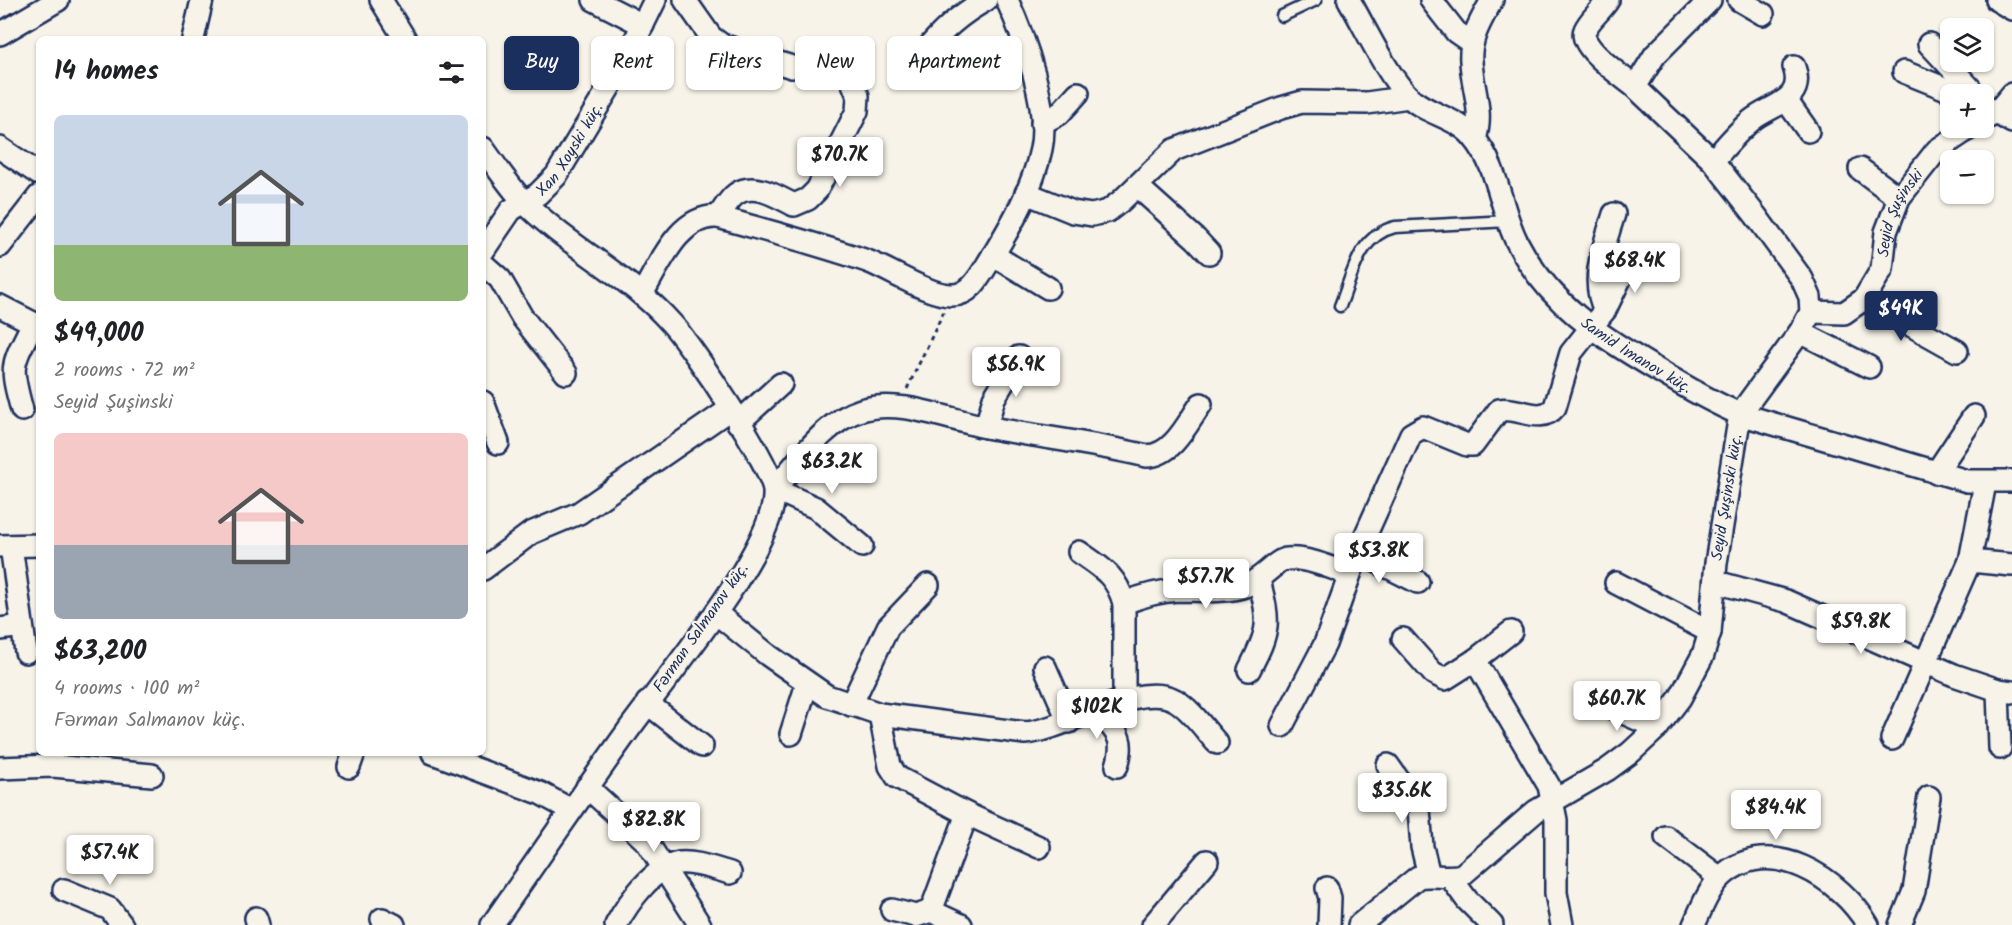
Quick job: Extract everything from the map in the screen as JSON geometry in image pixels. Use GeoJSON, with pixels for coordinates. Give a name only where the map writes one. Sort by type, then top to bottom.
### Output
{"type":"FeatureCollection","features":[{"type":"Feature","properties":{"kind":"street"},"geometry":{"type":"LineString","coordinates":[[0,34],[58,0]]}},
{"type":"Feature","properties":{"kind":"street"},"geometry":{"type":"LineString","coordinates":[[194,36],[202,0]]}},
{"type":"Feature","properties":{"kind":"street"},"geometry":{"type":"LineString","coordinates":[[381,0],[403,36]]}},
{"type":"Feature","properties":{"kind":"street"},"geometry":{"type":"LineString","coordinates":[[594,0],[643,25]]}},
{"type":"Feature","properties":{"kind":"street","name":"Xan Xoyski küç."},"geometry":{"type":"LineString","coordinates":[[486,247],[499,224],[524,202],[538,194],[556,176],[625,61],[655,0]]}},
{"type":"Feature","properties":{"kind":"street"},"geometry":{"type":"LineString","coordinates":[[685,0],[711,37],[722,45],[792,67]]}},
{"type":"Feature","properties":{"kind":"street"},"geometry":{"type":"LineString","coordinates":[[937,36],[966,10],[986,0]]}},
{"type":"Feature","properties":{"kind":"street"},"geometry":{"type":"LineString","coordinates":[[642,294],[688,226],[707,216],[718,217],[867,261],[933,290],[951,295],[964,293],[976,283],[993,255],[1026,193],[1041,150],[1042,123],[1030,57],[1007,0]]}},
{"type":"Feature","properties":{"kind":"street","name":"Samid İmanov küç."},"geometry":{"type":"LineString","coordinates":[[1349,0],[1409,97],[1459,124],[1475,139],[1495,176],[1509,221],[1521,249],[1545,283],[1571,313],[1591,328],[1707,399],[1740,414],[1936,473],[1984,483],[2012,481]]}},
{"type":"Feature","properties":{"kind":"street"},"geometry":{"type":"LineString","coordinates":[[1431,0],[1456,32],[1472,43]]}},
{"type":"Feature","properties":{"kind":"street"},"geometry":{"type":"LineString","coordinates":[[1475,139],[1480,124],[1470,60],[1472,43],[1492,0]]}},
{"type":"Feature","properties":{"kind":"street"},"geometry":{"type":"LineString","coordinates":[[1608,0],[1585,29],[1584,38],[1588,48],[1635,87],[1713,161],[1802,279],[1810,297],[1811,312],[1844,313],[1864,299],[1957,351]]}},
{"type":"Feature","properties":{"kind":"street"},"geometry":{"type":"LineString","coordinates":[[1635,87],[1655,55],[1710,0]]}},
{"type":"Feature","properties":{"kind":"street"},"geometry":{"type":"LineString","coordinates":[[1739,0],[1763,14]]}},
{"type":"Feature","properties":{"kind":"street"},"geometry":{"type":"LineString","coordinates":[[1997,0],[2012,9]]}},
{"type":"Feature","properties":{"kind":"street"},"geometry":{"type":"LineString","coordinates":[[1929,44],[1966,84]]}},
{"type":"Feature","properties":{"kind":"street"},"geometry":{"type":"LineString","coordinates":[[1713,161],[1754,118],[1785,100],[1797,87],[1798,79],[1794,68]]}},
{"type":"Feature","properties":{"kind":"street"},"geometry":{"type":"LineString","coordinates":[[1904,72],[1940,86]]}},
{"type":"Feature","properties":{"kind":"street"},"geometry":{"type":"LineString","coordinates":[[718,217],[736,194],[748,190],[766,191],[794,205],[808,199],[817,190],[857,111],[858,96],[856,90]]}},
{"type":"Feature","properties":{"kind":"street"},"geometry":{"type":"LineString","coordinates":[[1042,123],[1059,114],[1078,93]]}},
{"type":"Feature","properties":{"kind":"street"},"geometry":{"type":"LineString","coordinates":[[1994,114],[2012,94]]}},
{"type":"Feature","properties":{"kind":"street"},"geometry":{"type":"LineString","coordinates":[[1026,193],[1073,212],[1092,215],[1108,211],[1174,150],[1281,108],[1302,102],[1367,103],[1409,97]]}},
{"type":"Feature","properties":{"kind":"street"},"geometry":{"type":"LineString","coordinates":[[1785,100],[1808,131]]}},
{"type":"Feature","properties":{"kind":"street","name":"Seyid Şuşinski"},"geometry":{"type":"LineString","coordinates":[[1864,299],[1881,269],[1886,232],[1899,198],[1937,150],[1955,138]]}},
{"type":"Feature","properties":{"kind":"street"},"geometry":{"type":"LineString","coordinates":[[0,148],[36,172]]}},
{"type":"Feature","properties":{"kind":"street"},"geometry":{"type":"LineString","coordinates":[[486,152],[524,202],[642,294],[676,329],[763,463],[774,489],[816,508],[862,546]]}},
{"type":"Feature","properties":{"kind":"street"},"geometry":{"type":"LineString","coordinates":[[1860,169],[1899,198]]}},
{"type":"Feature","properties":{"kind":"street"},"geometry":{"type":"LineString","coordinates":[[1137,186],[1196,238],[1209,253]]}},
{"type":"Feature","properties":{"kind":"street"},"geometry":{"type":"LineString","coordinates":[[0,246],[36,200]]}},
{"type":"Feature","properties":{"kind":"street"},"geometry":{"type":"LineString","coordinates":[[1605,310],[1598,288],[1600,261],[1614,214]]}},
{"type":"Feature","properties":{"kind":"street"},"geometry":{"type":"LineString","coordinates":[[486,254],[528,326],[566,373]]}},
{"type":"Feature","properties":{"kind":"street"},"geometry":{"type":"LineString","coordinates":[[993,255],[1048,288]]}},
{"type":"Feature","properties":{"kind":"street"},"geometry":{"type":"LineString","coordinates":[[1282,726],[1325,644],[1358,552],[1411,434],[1417,428],[1427,428],[1467,445],[1473,445],[1499,410],[1506,408],[1542,416],[1550,413],[1555,406],[1571,353],[1605,310],[1629,260]]}},
{"type":"Feature","properties":{"kind":"street"},"geometry":{"type":"LineString","coordinates":[[0,306],[36,325],[14,363],[12,374],[22,410]]}},
{"type":"Feature","properties":{"kind":"street","name":"Seyid Şuşinski küç."},"geometry":{"type":"LineString","coordinates":[[1451,878],[1462,875],[1514,827],[1607,770],[1657,728],[1680,698],[1696,670],[1710,632],[1716,563],[1740,414],[1800,332],[1811,312]]}},
{"type":"Feature","properties":{"kind":"street"},"geometry":{"type":"LineString","coordinates":[[1800,332],[1869,367]]}},
{"type":"Feature","properties":{"kind":"street"},"geometry":{"type":"LineString","coordinates":[[986,427],[994,398],[1019,357]]}},
{"type":"Feature","properties":{"kind":"street"},"geometry":{"type":"LineString","coordinates":[[486,567],[531,533],[579,513],[781,384]]}},
{"type":"Feature","properties":{"kind":"street"},"geometry":{"type":"LineString","coordinates":[[774,489],[822,436],[842,419],[877,407],[899,407],[986,427],[1075,440],[1147,456],[1158,455],[1168,450],[1201,404]]}},
{"type":"Feature","properties":{"kind":"street"},"geometry":{"type":"LineString","coordinates":[[486,410],[498,442]]}},
{"type":"Feature","properties":{"kind":"street"},"geometry":{"type":"LineString","coordinates":[[1936,473],[1974,416]]}},
{"type":"Feature","properties":{"kind":"street"},"geometry":{"type":"LineString","coordinates":[[1892,739],[1970,561],[1984,483]]}},
{"type":"Feature","properties":{"kind":"street","name":"Fərman Salmanov küç."},"geometry":{"type":"LineString","coordinates":[[492,925],[647,703],[716,613],[752,557],[770,520],[774,489]]}},
{"type":"Feature","properties":{"kind":"street"},"geometry":{"type":"LineString","coordinates":[[26,652],[5,546],[36,545]]}},
{"type":"Feature","properties":{"kind":"street"},"geometry":{"type":"LineString","coordinates":[[1078,552],[1110,574],[1119,586],[1124,603],[1124,701]]}},
{"type":"Feature","properties":{"kind":"street"},"geometry":{"type":"LineString","coordinates":[[1358,552],[1418,582]]}},
{"type":"Feature","properties":{"kind":"street"},"geometry":{"type":"LineString","coordinates":[[1124,603],[1147,594],[1174,590],[1241,588],[1259,580],[1280,560],[1288,559],[1319,564],[1349,574]]}},
{"type":"Feature","properties":{"kind":"street"},"geometry":{"type":"LineString","coordinates":[[1970,561],[2012,564]]}},
{"type":"Feature","properties":{"kind":"street"},"geometry":{"type":"LineString","coordinates":[[1249,670],[1265,640],[1267,629],[1265,603],[1259,580]]}},
{"type":"Feature","properties":{"kind":"street"},"geometry":{"type":"LineString","coordinates":[[1716,582],[1786,601],[1926,662],[2005,691],[2000,748]]}},
{"type":"Feature","properties":{"kind":"street"},"geometry":{"type":"LineString","coordinates":[[1616,583],[1710,632]]}},
{"type":"Feature","properties":{"kind":"street"},"geometry":{"type":"LineString","coordinates":[[851,705],[888,627],[928,585]]}},
{"type":"Feature","properties":{"kind":"street"},"geometry":{"type":"LineString","coordinates":[[716,613],[807,684],[851,705],[880,714],[1025,733],[1040,732],[1124,701],[1147,696],[1173,699],[1217,743]]}},
{"type":"Feature","properties":{"kind":"street"},"geometry":{"type":"LineString","coordinates":[[0,629],[22,626]]}},
{"type":"Feature","properties":{"kind":"street"},"geometry":{"type":"LineString","coordinates":[[1403,639],[1439,678],[1445,679],[1475,660],[1511,632]]}},
{"type":"Feature","properties":{"kind":"street"},"geometry":{"type":"LineString","coordinates":[[1475,660],[1549,786],[1553,801],[1556,893],[1562,925]]}},
{"type":"Feature","properties":{"kind":"street"},"geometry":{"type":"LineString","coordinates":[[1045,667],[1069,722]]}},
{"type":"Feature","properties":{"kind":"street"},"geometry":{"type":"LineString","coordinates":[[791,734],[807,684]]}},
{"type":"Feature","properties":{"kind":"street"},"geometry":{"type":"LineString","coordinates":[[1592,699],[1657,728]]}},
{"type":"Feature","properties":{"kind":"street"},"geometry":{"type":"LineString","coordinates":[[647,703],[702,746]]}},
{"type":"Feature","properties":{"kind":"street"},"geometry":{"type":"LineString","coordinates":[[1098,711],[1120,739],[1122,749],[1117,766]]}},
{"type":"Feature","properties":{"kind":"street"},"geometry":{"type":"LineString","coordinates":[[880,714],[890,766],[897,777],[967,814],[1039,847]]}},
{"type":"Feature","properties":{"kind":"street"},"geometry":{"type":"LineString","coordinates":[[441,756],[540,793],[571,810]]}},
{"type":"Feature","properties":{"kind":"street"},"geometry":{"type":"LineString","coordinates":[[1388,765],[1419,809],[1422,847],[1429,875]]}},
{"type":"Feature","properties":{"kind":"street"},"geometry":{"type":"LineString","coordinates":[[0,768],[53,766],[152,775]]}},
{"type":"Feature","properties":{"kind":"street"},"geometry":{"type":"LineString","coordinates":[[587,787],[647,842],[666,868],[700,925]]}},
{"type":"Feature","properties":{"kind":"street"},"geometry":{"type":"LineString","coordinates":[[1900,925],[1914,891],[1929,797]]}},
{"type":"Feature","properties":{"kind":"street"},"geometry":{"type":"LineString","coordinates":[[931,911],[967,814]]}},
{"type":"Feature","properties":{"kind":"street"},"geometry":{"type":"LineString","coordinates":[[1666,837],[1720,878]]}},
{"type":"Feature","properties":{"kind":"street"},"geometry":{"type":"LineString","coordinates":[[1694,925],[1720,878],[1735,867],[1753,862],[1782,860],[1808,867],[1823,877],[1860,922]]}},
{"type":"Feature","properties":{"kind":"street"},"geometry":{"type":"LineString","coordinates":[[1153,925],[1207,861]]}},
{"type":"Feature","properties":{"kind":"street"},"geometry":{"type":"LineString","coordinates":[[616,925],[644,887],[666,868],[679,863],[693,864],[730,873]]}},
{"type":"Feature","properties":{"kind":"street"},"geometry":{"type":"LineString","coordinates":[[1359,925],[1407,884],[1429,875],[1451,878],[1467,900],[1492,925]]}},
{"type":"Feature","properties":{"kind":"street"},"geometry":{"type":"LineString","coordinates":[[1327,888],[1330,898],[1329,925]]}},
{"type":"Feature","properties":{"kind":"street"},"geometry":{"type":"LineString","coordinates":[[64,890],[110,909],[122,925]]}},
{"type":"Feature","properties":{"kind":"street"},"geometry":{"type":"LineString","coordinates":[[892,910],[916,916],[931,911],[961,925]]}},
{"type":"Feature","properties":{"kind":"lane"},"geometry":{"type":"LineString","coordinates":[[1282,16],[1316,0]]}},
{"type":"Feature","properties":{"kind":"lane"},"geometry":{"type":"LineString","coordinates":[[1340,306],[1366,243],[1379,231],[1395,227],[1509,221]]}},
{"type":"Feature","properties":{"kind":"path"},"geometry":{"type":"LineString","coordinates":[[899,407],[951,295]]}}]}
